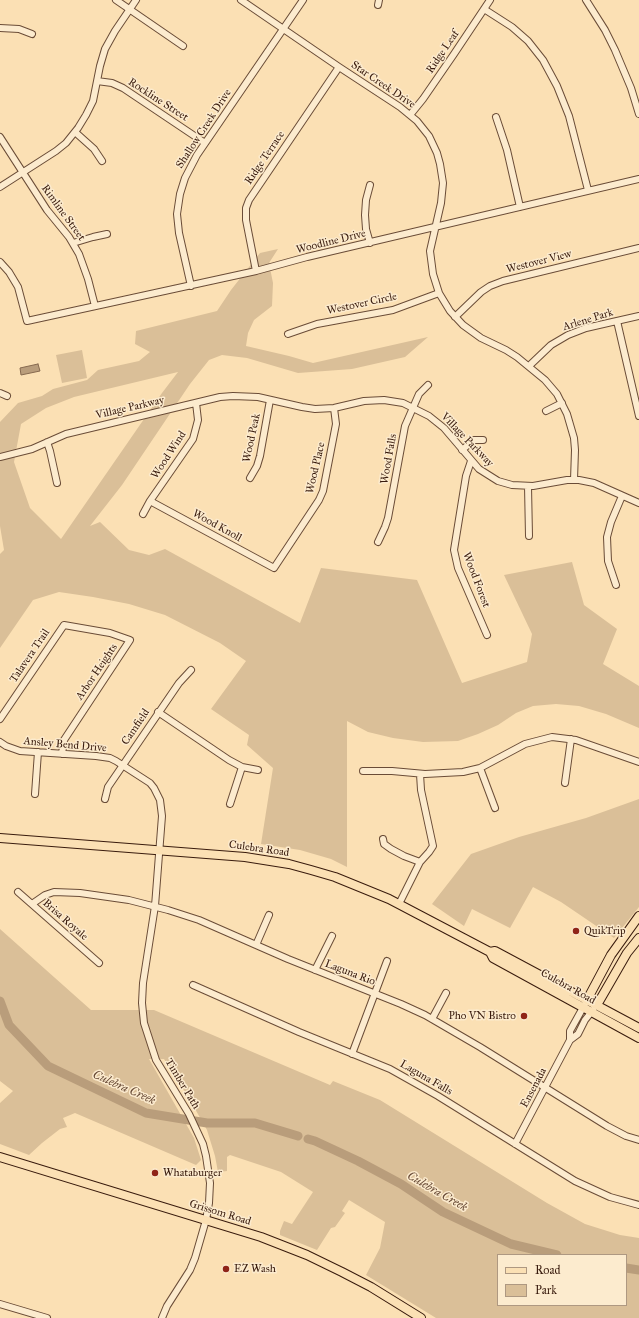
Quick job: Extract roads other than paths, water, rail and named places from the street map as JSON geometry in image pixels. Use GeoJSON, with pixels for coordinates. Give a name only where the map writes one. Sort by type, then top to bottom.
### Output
{"type":"FeatureCollection","features":[{"type":"Feature","properties":{"kind":"main road","name":"Culebra Road"},"geometry":{"type":"LineString","coordinates":[[2,837],[245,857],[289,864],[332,876],[399,904],[490,952],[495,951],[639,1028]]}},
{"type":"Feature","properties":{"kind":"main road"},"geometry":{"type":"LineString","coordinates":[[587,1000],[617,945],[639,916]]}},
{"type":"Feature","properties":{"kind":"main road"},"geometry":{"type":"LineString","coordinates":[[597,1005],[627,952],[639,938]]}},
{"type":"Feature","properties":{"kind":"main road"},"geometry":{"type":"LineString","coordinates":[[617,945],[627,952]]}},
{"type":"Feature","properties":{"kind":"main road","name":"Culebra Road"},"geometry":{"type":"LineString","coordinates":[[490,952],[493,958],[639,1038]]}},
{"type":"Feature","properties":{"kind":"main road","name":"Grissom Road"},"geometry":{"type":"LineString","coordinates":[[0,1157],[261,1237],[319,1261],[371,1287],[421,1318]]}},
{"type":"Feature","properties":{"kind":"street"},"geometry":{"type":"LineString","coordinates":[[116,0],[183,46]]}},
{"type":"Feature","properties":{"kind":"street"},"geometry":{"type":"LineString","coordinates":[[0,187],[56,151],[75,132],[90,108],[95,94],[100,63],[105,50],[113,34],[136,0]]}},
{"type":"Feature","properties":{"kind":"street","name":"Star Creek Drive"},"geometry":{"type":"LineString","coordinates":[[241,0],[410,115],[429,136],[440,164],[443,183],[443,193],[430,251],[433,274],[439,293],[455,317],[463,325],[489,342],[506,350],[529,366],[552,388],[562,403],[574,438],[574,480]]}},
{"type":"Feature","properties":{"kind":"street","name":"Shallow Creek Drive"},"geometry":{"type":"LineString","coordinates":[[191,286],[179,232],[177,214],[185,178],[190,166],[205,143],[303,0]]}},
{"type":"Feature","properties":{"kind":"street","name":"Ridge Leaf"},"geometry":{"type":"LineString","coordinates":[[410,115],[428,92],[490,0]]}},
{"type":"Feature","properties":{"kind":"street"},"geometry":{"type":"LineString","coordinates":[[586,0],[605,30],[615,50],[631,88],[639,114]]}},
{"type":"Feature","properties":{"kind":"street"},"geometry":{"type":"LineString","coordinates":[[484,9],[522,34],[537,52],[550,73],[562,96],[569,116],[588,190]]}},
{"type":"Feature","properties":{"kind":"street"},"geometry":{"type":"LineString","coordinates":[[0,28],[20,29],[32,34]]}},
{"type":"Feature","properties":{"kind":"street","name":"Ridge Terrace"},"geometry":{"type":"LineString","coordinates":[[256,271],[246,220],[246,208],[249,200],[339,67]]}},
{"type":"Feature","properties":{"kind":"street","name":"Rockline Street"},"geometry":{"type":"LineString","coordinates":[[97,81],[112,83],[127,90],[205,143]]}},
{"type":"Feature","properties":{"kind":"street"},"geometry":{"type":"LineString","coordinates":[[496,117],[507,150],[520,207]]}},
{"type":"Feature","properties":{"kind":"street"},"geometry":{"type":"LineString","coordinates":[[75,132],[89,144],[102,161]]}},
{"type":"Feature","properties":{"kind":"street","name":"Rimline Street"},"geometry":{"type":"LineString","coordinates":[[0,137],[52,218],[73,243],[84,265],[95,306]]}},
{"type":"Feature","properties":{"kind":"street","name":"Woodline Drive"},"geometry":{"type":"LineString","coordinates":[[0,262],[9,272],[18,287],[27,321],[256,271],[588,190],[639,179]]}},
{"type":"Feature","properties":{"kind":"street"},"geometry":{"type":"LineString","coordinates":[[370,186],[366,200],[365,214],[370,243]]}},
{"type":"Feature","properties":{"kind":"street"},"geometry":{"type":"LineString","coordinates":[[73,243],[107,234]]}},
{"type":"Feature","properties":{"kind":"street","name":"Westover View"},"geometry":{"type":"LineString","coordinates":[[455,317],[481,292],[490,286],[503,281],[639,248]]}},
{"type":"Feature","properties":{"kind":"street","name":"Westover Circle"},"geometry":{"type":"LineString","coordinates":[[288,334],[317,324],[393,310],[439,293]]}},
{"type":"Feature","properties":{"kind":"street","name":"Arlene Park"},"geometry":{"type":"LineString","coordinates":[[529,366],[559,339],[577,331],[639,316]]}},
{"type":"Feature","properties":{"kind":"street"},"geometry":{"type":"LineString","coordinates":[[617,321],[639,416]]}},
{"type":"Feature","properties":{"kind":"street","name":"Wood Falls"},"geometry":{"type":"LineString","coordinates":[[378,542],[386,527],[404,432],[418,394],[428,385]]}},
{"type":"Feature","properties":{"kind":"street"},"geometry":{"type":"LineString","coordinates":[[0,393],[7,396]]}},
{"type":"Feature","properties":{"kind":"street","name":"Village Parkway"},"geometry":{"type":"LineString","coordinates":[[0,457],[22,452],[66,434],[80,430],[233,396],[258,397],[315,409],[334,408],[364,401],[394,401],[413,407],[437,422],[444,428],[471,461],[485,474],[498,481],[512,485],[528,486],[574,480],[594,483],[639,503]]}},
{"type":"Feature","properties":{"kind":"street","name":"Wood Peak"},"geometry":{"type":"LineString","coordinates":[[250,478],[257,466],[260,456],[270,400]]}},
{"type":"Feature","properties":{"kind":"street","name":"Wood Wind"},"geometry":{"type":"LineString","coordinates":[[143,514],[150,501],[193,439],[198,420],[196,403]]}},
{"type":"Feature","properties":{"kind":"street"},"geometry":{"type":"LineString","coordinates":[[546,411],[562,403]]}},
{"type":"Feature","properties":{"kind":"street","name":"Wood Place"},"geometry":{"type":"LineString","coordinates":[[274,568],[320,500],[336,424],[334,408]]}},
{"type":"Feature","properties":{"kind":"street"},"geometry":{"type":"LineString","coordinates":[[462,450],[474,440],[483,440]]}},
{"type":"Feature","properties":{"kind":"street"},"geometry":{"type":"LineString","coordinates":[[47,442],[57,483]]}},
{"type":"Feature","properties":{"kind":"street","name":"Wood Forest"},"geometry":{"type":"LineString","coordinates":[[471,461],[466,476],[454,541],[454,555],[458,568],[487,635]]}},
{"type":"Feature","properties":{"kind":"street"},"geometry":{"type":"LineString","coordinates":[[528,486],[529,536]]}},
{"type":"Feature","properties":{"kind":"street"},"geometry":{"type":"LineString","coordinates":[[616,585],[608,562],[607,542],[611,522],[622,496]]}},
{"type":"Feature","properties":{"kind":"street","name":"Wood Knoll"},"geometry":{"type":"LineString","coordinates":[[150,501],[274,568]]}},
{"type":"Feature","properties":{"kind":"street","name":"Talavera Trail"},"geometry":{"type":"LineString","coordinates":[[0,718],[64,625]]}},
{"type":"Feature","properties":{"kind":"street","name":"Arbor Heights"},"geometry":{"type":"LineString","coordinates":[[62,754],[64,740],[130,640],[110,633],[64,625]]}},
{"type":"Feature","properties":{"kind":"street","name":"Camfield"},"geometry":{"type":"LineString","coordinates":[[105,799],[108,787],[122,765],[179,683],[191,670]]}},
{"type":"Feature","properties":{"kind":"street"},"geometry":{"type":"LineString","coordinates":[[158,712],[229,760],[242,767],[258,770]]}},
{"type":"Feature","properties":{"kind":"street"},"geometry":{"type":"LineString","coordinates":[[363,771],[386,770],[420,774],[463,772],[480,768],[525,744],[552,737],[571,739],[639,762]]}},
{"type":"Feature","properties":{"kind":"street"},"geometry":{"type":"LineString","coordinates":[[565,783],[571,739]]}},
{"type":"Feature","properties":{"kind":"street","name":"Ansley Bend Drive"},"geometry":{"type":"LineString","coordinates":[[0,742],[20,751],[110,758],[150,784],[159,796],[162,809],[159,850]]}},
{"type":"Feature","properties":{"kind":"street"},"geometry":{"type":"LineString","coordinates":[[35,794],[38,752]]}},
{"type":"Feature","properties":{"kind":"street"},"geometry":{"type":"LineString","coordinates":[[230,804],[242,767]]}},
{"type":"Feature","properties":{"kind":"street"},"geometry":{"type":"LineString","coordinates":[[480,768],[495,808]]}},
{"type":"Feature","properties":{"kind":"street"},"geometry":{"type":"LineString","coordinates":[[399,904],[420,862],[430,852],[433,846],[423,801],[420,774]]}},
{"type":"Feature","properties":{"kind":"street"},"geometry":{"type":"LineString","coordinates":[[383,839],[384,844],[391,849],[420,862]]}},
{"type":"Feature","properties":{"kind":"street","name":"Timber Path"},"geometry":{"type":"LineString","coordinates":[[159,850],[155,906],[143,983],[142,1003],[144,1023],[156,1060],[192,1120],[203,1144],[209,1170],[210,1184],[210,1203],[199,1247],[190,1270],[167,1306],[162,1318]]}},
{"type":"Feature","properties":{"kind":"street","name":"Brisa Royale"},"geometry":{"type":"LineString","coordinates":[[18,892],[99,962]]}},
{"type":"Feature","properties":{"kind":"street","name":"Laguna Rio"},"geometry":{"type":"LineString","coordinates":[[32,904],[45,895],[54,892],[103,896],[155,906],[199,920],[315,970],[401,1004],[432,1019],[612,1129],[637,1140]]}},
{"type":"Feature","properties":{"kind":"street"},"geometry":{"type":"LineString","coordinates":[[256,945],[269,915]]}},
{"type":"Feature","properties":{"kind":"street"},"geometry":{"type":"LineString","coordinates":[[315,970],[332,936]]}},
{"type":"Feature","properties":{"kind":"street"},"geometry":{"type":"LineString","coordinates":[[352,1054],[387,961]]}},
{"type":"Feature","properties":{"kind":"street","name":"Laguna Falls"},"geometry":{"type":"LineString","coordinates":[[193,985],[299,1032],[378,1063],[410,1079],[584,1186],[610,1198],[639,1205]]}},
{"type":"Feature","properties":{"kind":"street"},"geometry":{"type":"LineString","coordinates":[[432,1019],[446,993]]}},
{"type":"Feature","properties":{"kind":"street","name":"Ensenada"},"geometry":{"type":"LineString","coordinates":[[570,1040],[570,1031],[587,1000]]}},
{"type":"Feature","properties":{"kind":"street","name":"Ensenada"},"geometry":{"type":"LineString","coordinates":[[515,1144],[570,1040],[578,1034],[585,1020],[597,1005]]}},
{"type":"Feature","properties":{"kind":"street"},"geometry":{"type":"LineString","coordinates":[[637,1140],[639,1133]]}},
{"type":"Feature","properties":{"kind":"street"},"geometry":{"type":"LineString","coordinates":[[1,1306],[47,1318]]}},
{"type":"Feature","properties":{"kind":"waterway","name":"Culebra Creek"},"geometry":{"type":"LineString","coordinates":[[0,1001],[9,1025],[48,1066],[146,1113],[207,1123],[255,1123],[298,1136]]}},
{"type":"Feature","properties":{"kind":"waterway","name":"Culebra Creek"},"geometry":{"type":"LineString","coordinates":[[308,1139],[358,1161],[401,1184],[443,1212],[511,1244],[553,1254]]}},
{"type":"Feature","properties":{"kind":"waterway","name":"Culebra Creek"},"geometry":{"type":"LineString","coordinates":[[627,1268],[639,1270]]}},
{"type":"Feature","properties":{"kind":"place","name":"QuikTrip"},"geometry":{"type":"Point","coordinates":[576,931]}},
{"type":"Feature","properties":{"kind":"place","name":"Pho VN Bistro"},"geometry":{"type":"Point","coordinates":[524,1016]}},
{"type":"Feature","properties":{"kind":"place","name":"Whataburger"},"geometry":{"type":"Point","coordinates":[155,1173]}},
{"type":"Feature","properties":{"kind":"place","name":"EZ Wash"},"geometry":{"type":"Point","coordinates":[226,1269]}}]}
